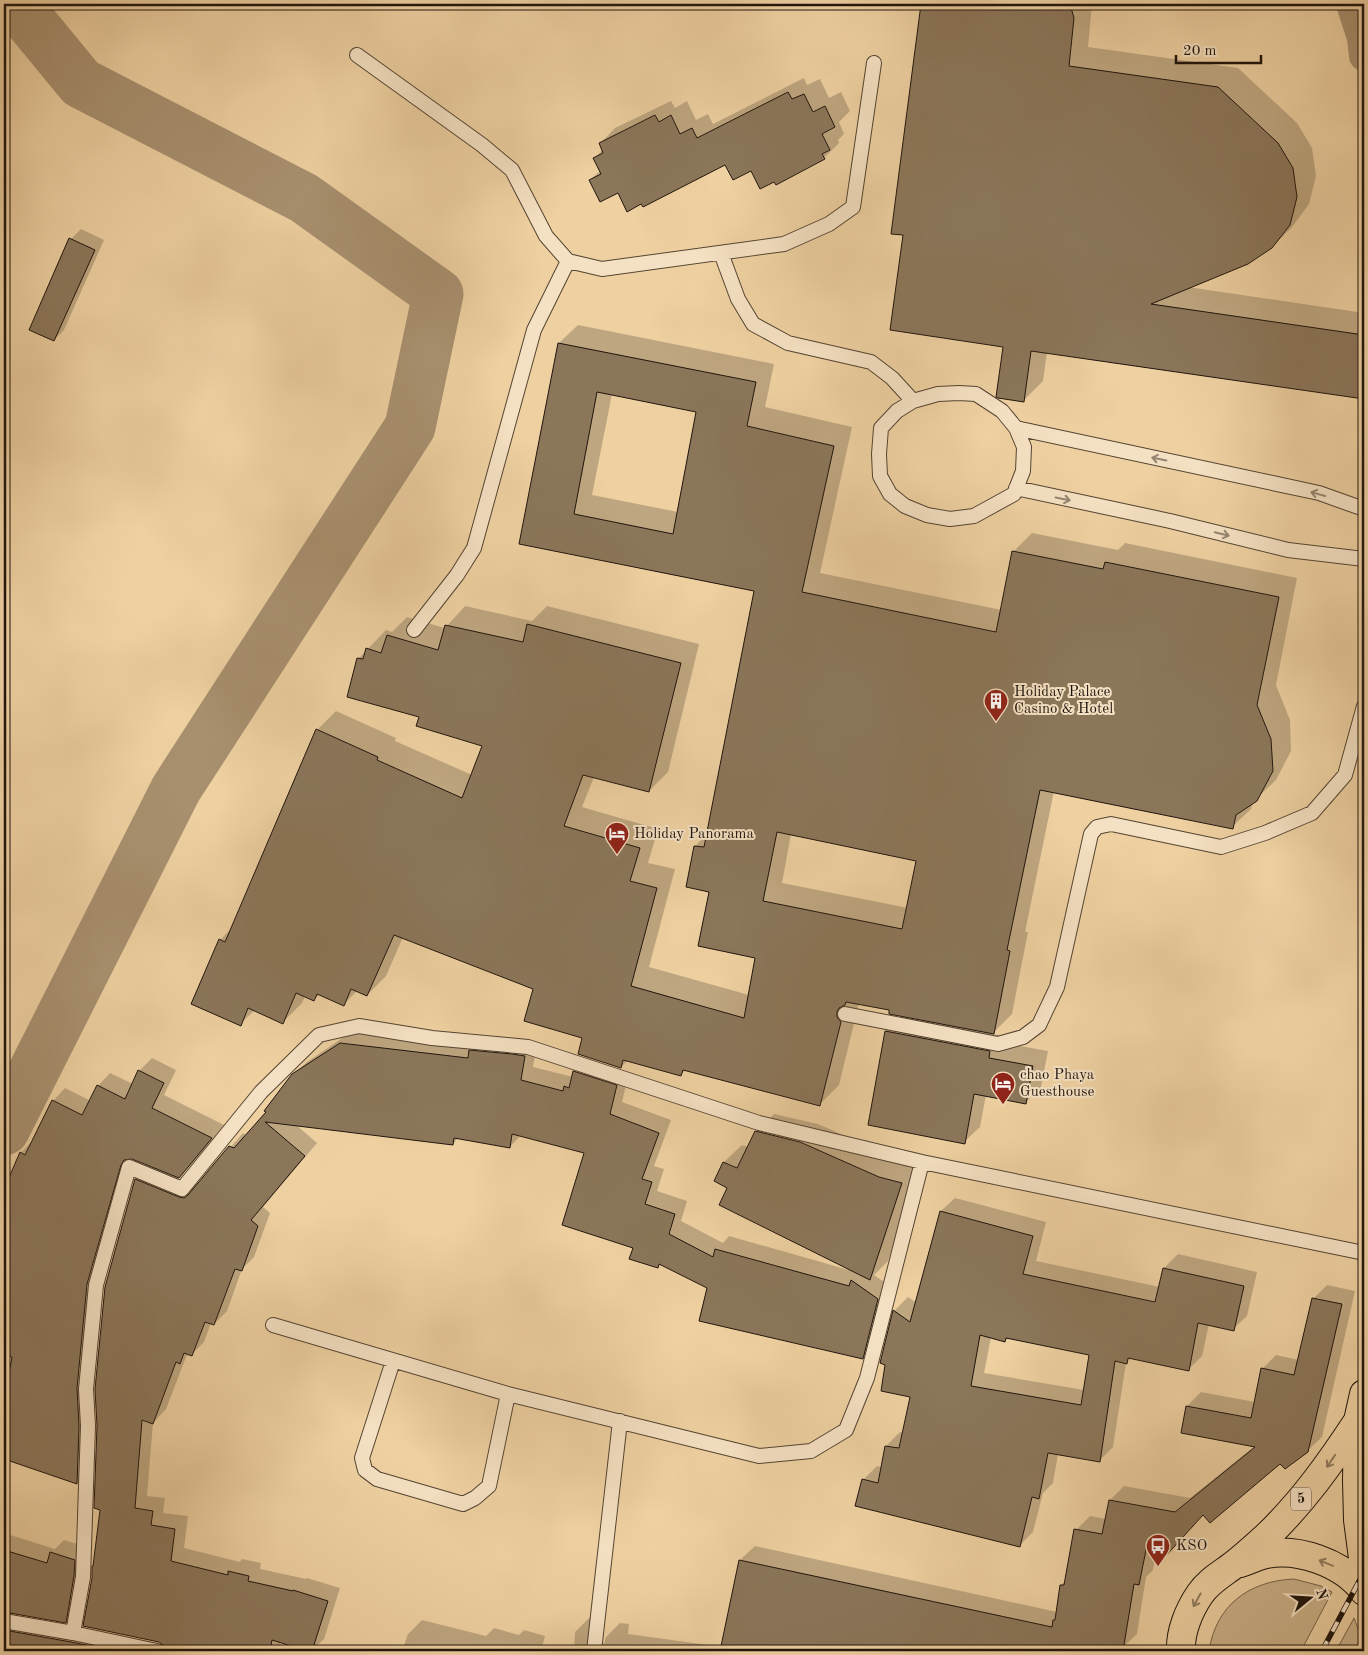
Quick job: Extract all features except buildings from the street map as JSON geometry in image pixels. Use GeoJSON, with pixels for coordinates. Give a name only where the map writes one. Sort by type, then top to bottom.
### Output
{"type":"FeatureCollection","features":[{"type":"Feature","properties":{"kind":"highway","name":"5"},"geometry":{"type":"LineString","coordinates":[[1364,1394],[1358,1420],[1358,1520],[1364,1566]]}},
{"type":"Feature","properties":{"kind":"highway","name":"5"},"geometry":{"type":"LineString","coordinates":[[1181,1651],[1180,1644],[1189,1613],[1200,1593],[1216,1577],[1232,1567],[1267,1536],[1292,1510],[1322,1474],[1358,1420]]}},
{"type":"Feature","properties":{"kind":"highway"},"geometry":{"type":"LineString","coordinates":[[1232,1567],[1263,1554],[1297,1553],[1330,1563],[1359,1584],[1364,1591]]}},
{"type":"Feature","properties":{"kind":"lane"},"geometry":{"type":"LineString","coordinates":[[357,55],[482,145],[512,170],[546,236],[568,261],[602,269],[784,244],[829,224],[853,208],[874,63]]}},
{"type":"Feature","properties":{"kind":"lane"},"geometry":{"type":"LineString","coordinates":[[721,253],[738,299],[753,324],[788,343],[871,362],[892,378],[913,401]]}},
{"type":"Feature","properties":{"kind":"lane"},"geometry":{"type":"LineString","coordinates":[[414,630],[457,574],[474,548],[534,330],[568,261]]}},
{"type":"Feature","properties":{"kind":"lane"},"geometry":{"type":"LineString","coordinates":[[938,394],[976,394],[1002,410],[1016,428],[1024,447],[1023,471],[1014,494],[974,516],[950,519],[926,516],[905,506],[890,494],[880,476],[881,428],[897,411],[913,401],[938,394]]}},
{"type":"Feature","properties":{"kind":"lane"},"geometry":{"type":"LineString","coordinates":[[1016,428],[1319,493],[1364,508]]}},
{"type":"Feature","properties":{"kind":"lane"},"geometry":{"type":"LineString","coordinates":[[1016,488],[1170,521],[1288,550],[1364,559]]}},
{"type":"Feature","properties":{"kind":"lane"},"geometry":{"type":"LineString","coordinates":[[846,1014],[998,1044],[1023,1037],[1039,1025],[1057,987],[1092,834],[1098,827],[1112,824],[1221,847],[1265,833],[1312,813],[1346,775],[1364,706]]}},
{"type":"Feature","properties":{"kind":"lane"},"geometry":{"type":"LineString","coordinates":[[73,1633],[83,1578],[88,1426],[86,1389],[96,1285],[129,1167],[182,1189],[261,1092],[319,1035],[359,1026],[432,1038],[528,1047],[759,1123],[922,1162],[1364,1253]]}},
{"type":"Feature","properties":{"kind":"lane"},"geometry":{"type":"LineString","coordinates":[[273,1325],[508,1394],[760,1456],[810,1451],[846,1430],[867,1378],[922,1162]]}},
{"type":"Feature","properties":{"kind":"lane"},"geometry":{"type":"LineString","coordinates":[[392,1361],[362,1458],[365,1470],[377,1479],[462,1504],[475,1498],[489,1486],[508,1394]]}},
{"type":"Feature","properties":{"kind":"lane"},"geometry":{"type":"LineString","coordinates":[[594,1651],[620,1422]]}},
{"type":"Feature","properties":{"kind":"lane"},"geometry":{"type":"LineString","coordinates":[[4,1621],[73,1633],[157,1651]]}},
{"type":"Feature","properties":{"kind":"shaded area"},"geometry":{"type":"Polygon","coordinates":[[[1294,1579],[1321,1586],[1332,1592],[1301,1651],[1209,1651],[1219,1621],[1237,1599],[1263,1585],[1294,1579]]]}},
{"type":"Feature","properties":{"kind":"shaded area"},"geometry":{"type":"Polygon","coordinates":[[[1354,1618],[1363,1651],[1336,1651],[1354,1618]]]}},
{"type":"Feature","properties":{"kind":"waterway"},"geometry":{"type":"LineString","coordinates":[[4,1130],[176,789],[410,427],[438,294],[304,198],[81,83],[16,4]]}},
{"type":"Feature","properties":{"kind":"waterway"},"geometry":{"type":"LineString","coordinates":[[1351,4],[1362,38],[1364,56]]}},
{"type":"Feature","properties":{"kind":"railway"},"geometry":{"type":"LineString","coordinates":[[1322,1651],[1364,1572]]}},
{"type":"Feature","properties":{"kind":"place","name":"Holiday Palace Casino & Hotel"},"geometry":{"type":"Point","coordinates":[996,722]}},
{"type":"Feature","properties":{"kind":"place","name":"Holiday Panorama"},"geometry":{"type":"Point","coordinates":[617,855]}},
{"type":"Feature","properties":{"kind":"place","name":"chao Phaya Guesthouse"},"geometry":{"type":"Point","coordinates":[1003,1105]}},
{"type":"Feature","properties":{"kind":"place","name":"KSO"},"geometry":{"type":"Point","coordinates":[1158,1567]}}]}
